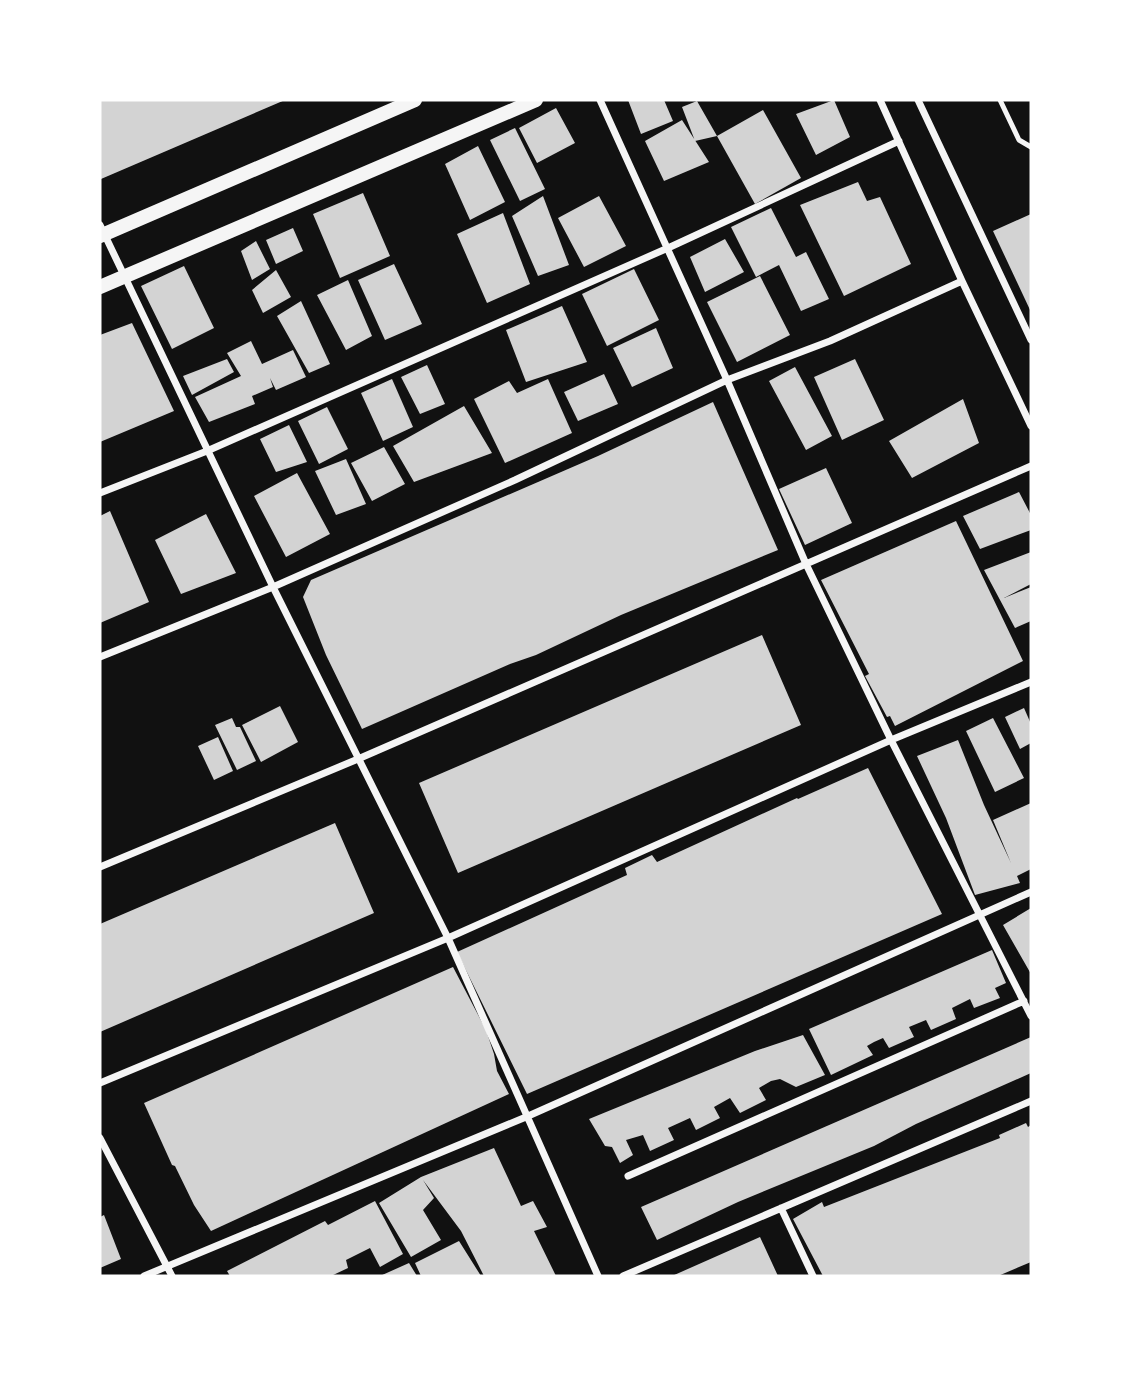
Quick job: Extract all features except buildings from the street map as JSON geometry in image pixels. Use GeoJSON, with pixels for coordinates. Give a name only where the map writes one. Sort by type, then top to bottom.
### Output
{"type":"FeatureCollection","features":[{"type":"Feature","properties":{"kind":"main road"},"geometry":{"type":"LineString","coordinates":[[101,232],[415,100]]}},
{"type":"Feature","properties":{"kind":"main road"},"geometry":{"type":"LineString","coordinates":[[100,287],[536,100]]}},
{"type":"Feature","properties":{"kind":"street"},"geometry":{"type":"LineString","coordinates":[[600,100],[807,564],[891,740],[1031,1016]]}},
{"type":"Feature","properties":{"kind":"street"},"geometry":{"type":"LineString","coordinates":[[880,100],[1031,426]]}},
{"type":"Feature","properties":{"kind":"street"},"geometry":{"type":"LineString","coordinates":[[918,100],[1031,340]]}},
{"type":"Feature","properties":{"kind":"street"},"geometry":{"type":"LineString","coordinates":[[100,493],[207,451],[668,248],[899,141]]}},
{"type":"Feature","properties":{"kind":"street"},"geometry":{"type":"LineString","coordinates":[[101,232],[273,587],[449,938],[598,1276]]}},
{"type":"Feature","properties":{"kind":"street"},"geometry":{"type":"LineString","coordinates":[[100,657],[273,587],[515,480],[727,380],[830,341],[962,281]]}},
{"type":"Feature","properties":{"kind":"street"},"geometry":{"type":"LineString","coordinates":[[100,867],[358,759],[1031,466]]}},
{"type":"Feature","properties":{"kind":"street"},"geometry":{"type":"LineString","coordinates":[[100,1083],[449,938],[891,740],[1031,682]]}},
{"type":"Feature","properties":{"kind":"street"},"geometry":{"type":"LineString","coordinates":[[144,1276],[526,1117],[1031,892]]}},
{"type":"Feature","properties":{"kind":"street"},"geometry":{"type":"LineString","coordinates":[[628,1176],[1024,1001]]}},
{"type":"Feature","properties":{"kind":"street"},"geometry":{"type":"LineString","coordinates":[[623,1276],[1031,1101]]}},
{"type":"Feature","properties":{"kind":"street"},"geometry":{"type":"LineString","coordinates":[[100,1138],[172,1276]]}},
{"type":"Feature","properties":{"kind":"street"},"geometry":{"type":"LineString","coordinates":[[781,1208],[813,1276]]}},
{"type":"Feature","properties":{"kind":"lane"},"geometry":{"type":"LineString","coordinates":[[1000,100],[1019,140],[1031,147]]}}]}
